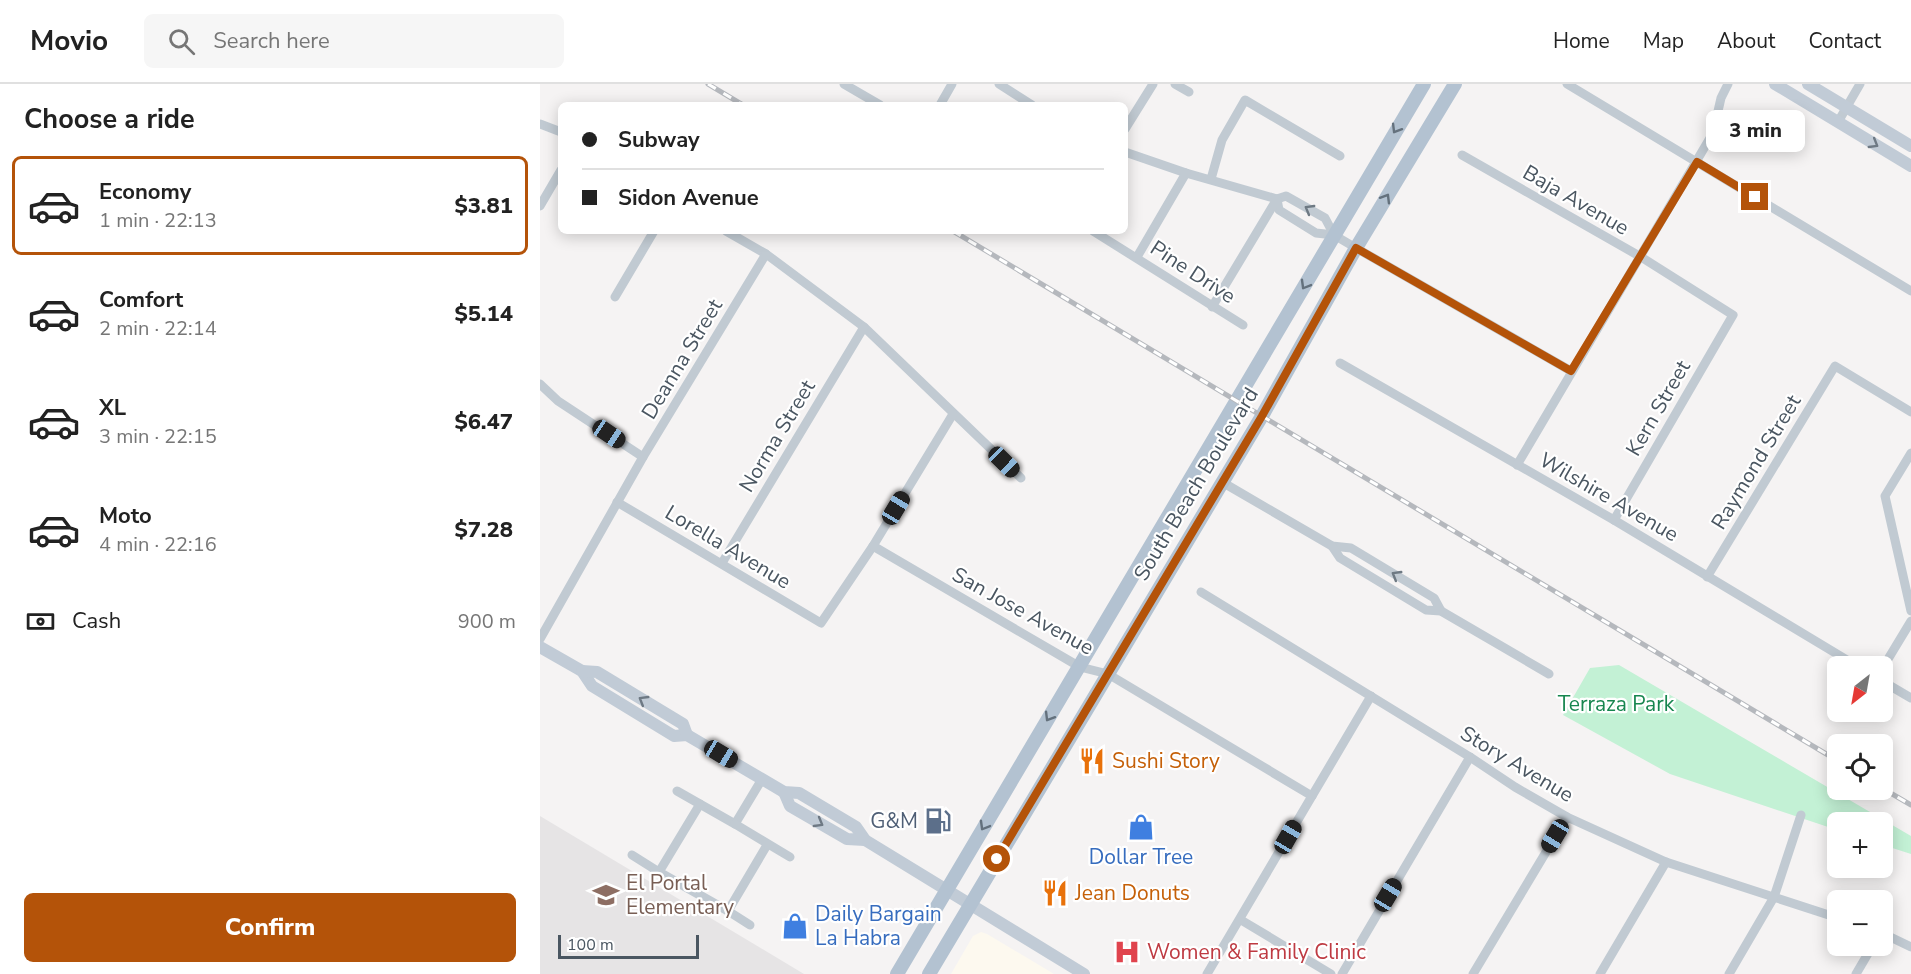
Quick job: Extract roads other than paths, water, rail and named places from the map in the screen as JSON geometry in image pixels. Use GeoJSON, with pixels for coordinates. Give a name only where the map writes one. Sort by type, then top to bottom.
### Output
{"type":"FeatureCollection","features":[{"type":"Feature","properties":{"kind":"main road","name":"South Beach Boulevard"},"geometry":{"type":"LineString","coordinates":[[897,974],[1424,84]]}},
{"type":"Feature","properties":{"kind":"main road","name":"South Beach Boulevard"},"geometry":{"type":"LineString","coordinates":[[929,974],[1268,406],[1356,248],[1455,84]]}},
{"type":"Feature","properties":{"kind":"main road"},"geometry":{"type":"LineString","coordinates":[[1775,84],[1911,166]]}},
{"type":"Feature","properties":{"kind":"main road"},"geometry":{"type":"LineString","coordinates":[[1808,84],[1911,146]]}},
{"type":"Feature","properties":{"kind":"main road"},"geometry":{"type":"LineString","coordinates":[[540,647],[582,671],[592,686],[675,736],[687,735],[784,792],[790,806],[847,839],[865,840],[1084,974]]}},
{"type":"Feature","properties":{"kind":"street"},"geometry":{"type":"LineString","coordinates":[[844,84],[875,102]]}},
{"type":"Feature","properties":{"kind":"street"},"geometry":{"type":"LineString","coordinates":[[942,102],[952,84]]}},
{"type":"Feature","properties":{"kind":"street"},"geometry":{"type":"LineString","coordinates":[[999,84],[1027,102]]}},
{"type":"Feature","properties":{"kind":"street"},"geometry":{"type":"LineString","coordinates":[[1128,124],[1153,84]]}},
{"type":"Feature","properties":{"kind":"street"},"geometry":{"type":"LineString","coordinates":[[1175,84],[1189,92]]}},
{"type":"Feature","properties":{"kind":"street"},"geometry":{"type":"LineString","coordinates":[[1567,84],[1911,291]]}},
{"type":"Feature","properties":{"kind":"street"},"geometry":{"type":"LineString","coordinates":[[1517,465],[1697,162],[1713,133],[1721,98],[1728,84]]}},
{"type":"Feature","properties":{"kind":"street"},"geometry":{"type":"LineString","coordinates":[[1838,122],[1860,84]]}},
{"type":"Feature","properties":{"kind":"street"},"geometry":{"type":"LineString","coordinates":[[1211,179],[1222,140],[1245,100],[1340,156]]}},
{"type":"Feature","properties":{"kind":"street"},"geometry":{"type":"LineString","coordinates":[[540,123],[558,131]]}},
{"type":"Feature","properties":{"kind":"street"},"geometry":{"type":"LineString","coordinates":[[1128,153],[1186,173],[1277,199],[1286,196],[1324,218],[1334,234],[1356,248],[1571,371]]}},
{"type":"Feature","properties":{"kind":"street","name":"Baja Avenue"},"geometry":{"type":"LineString","coordinates":[[1462,155],[1641,257],[1733,315]]}},
{"type":"Feature","properties":{"kind":"street"},"geometry":{"type":"LineString","coordinates":[[1137,257],[1186,173]]}},
{"type":"Feature","properties":{"kind":"street"},"geometry":{"type":"LineString","coordinates":[[540,206],[558,175]]}},
{"type":"Feature","properties":{"kind":"street"},"geometry":{"type":"LineString","coordinates":[[1277,199],[1279,210],[1298,222],[1316,233],[1334,234]]}},
{"type":"Feature","properties":{"kind":"street"},"geometry":{"type":"LineString","coordinates":[[1212,307],[1277,199]]}},
{"type":"Feature","properties":{"kind":"street"},"geometry":{"type":"LineString","coordinates":[[615,297],[652,234]]}},
{"type":"Feature","properties":{"kind":"street"},"geometry":{"type":"LineString","coordinates":[[731,234],[766,254],[864,327],[1021,478]]}},
{"type":"Feature","properties":{"kind":"street","name":"Pine Drive"},"geometry":{"type":"LineString","coordinates":[[1098,234],[1243,325]]}},
{"type":"Feature","properties":{"kind":"street","name":"Deanna Street"},"geometry":{"type":"LineString","coordinates":[[540,639],[643,456],[766,254]]}},
{"type":"Feature","properties":{"kind":"street","name":"Kern Street"},"geometry":{"type":"LineString","coordinates":[[1614,520],[1733,315]]}},
{"type":"Feature","properties":{"kind":"street","name":"Norma Street"},"geometry":{"type":"LineString","coordinates":[[722,563],[864,327]]}},
{"type":"Feature","properties":{"kind":"street","name":"Wilshire Avenue"},"geometry":{"type":"LineString","coordinates":[[1340,363],[1614,520],[1840,656]]}},
{"type":"Feature","properties":{"kind":"street","name":"Raymond Street"},"geometry":{"type":"LineString","coordinates":[[1707,577],[1835,366],[1911,412]]}},
{"type":"Feature","properties":{"kind":"street"},"geometry":{"type":"LineString","coordinates":[[540,384],[558,400],[643,456]]}},
{"type":"Feature","properties":{"kind":"street"},"geometry":{"type":"LineString","coordinates":[[873,546],[953,414]]}},
{"type":"Feature","properties":{"kind":"street"},"geometry":{"type":"LineString","coordinates":[[1911,453],[1885,496],[1911,611]]}},
{"type":"Feature","properties":{"kind":"street"},"geometry":{"type":"LineString","coordinates":[[1222,482],[1332,546],[1351,548],[1434,598],[1441,611]]}},
{"type":"Feature","properties":{"kind":"street","name":"Lorella Avenue"},"geometry":{"type":"LineString","coordinates":[[617,502],[821,623],[873,546]]}},
{"type":"Feature","properties":{"kind":"street","name":"San Jose Avenue"},"geometry":{"type":"LineString","coordinates":[[873,546],[1080,667],[1108,674],[1312,796]]}},
{"type":"Feature","properties":{"kind":"street"},"geometry":{"type":"LineString","coordinates":[[1332,546],[1340,558],[1426,610],[1441,611],[1549,674]]}},
{"type":"Feature","properties":{"kind":"street","name":"Story Avenue"},"geometry":{"type":"LineString","coordinates":[[1201,592],[1567,817],[1666,862],[1827,914]]}},
{"type":"Feature","properties":{"kind":"street"},"geometry":{"type":"LineString","coordinates":[[1890,656],[1911,621]]}},
{"type":"Feature","properties":{"kind":"street"},"geometry":{"type":"LineString","coordinates":[[1893,687],[1911,698]]}},
{"type":"Feature","properties":{"kind":"street"},"geometry":{"type":"LineString","coordinates":[[1207,974],[1371,696]]}},
{"type":"Feature","properties":{"kind":"street"},"geometry":{"type":"LineString","coordinates":[[1341,974],[1470,757]]}},
{"type":"Feature","properties":{"kind":"street"},"geometry":{"type":"LineString","coordinates":[[735,824],[762,779]]}},
{"type":"Feature","properties":{"kind":"street"},"geometry":{"type":"LineString","coordinates":[[678,791],[790,858]]}},
{"type":"Feature","properties":{"kind":"street"},"geometry":{"type":"LineString","coordinates":[[660,872],[700,804]]}},
{"type":"Feature","properties":{"kind":"street"},"geometry":{"type":"LineString","coordinates":[[1729,974],[1774,897],[1801,815]]}},
{"type":"Feature","properties":{"kind":"street"},"geometry":{"type":"LineString","coordinates":[[1473,974],[1567,817]]}},
{"type":"Feature","properties":{"kind":"street"},"geometry":{"type":"LineString","coordinates":[[728,911],[767,844]]}},
{"type":"Feature","properties":{"kind":"street"},"geometry":{"type":"LineString","coordinates":[[632,855],[750,925]]}},
{"type":"Feature","properties":{"kind":"street"},"geometry":{"type":"LineString","coordinates":[[1600,974],[1666,862]]}},
{"type":"Feature","properties":{"kind":"street"},"geometry":{"type":"LineString","coordinates":[[1240,920],[1331,974]]}},
{"type":"Feature","properties":{"kind":"street"},"geometry":{"type":"LineString","coordinates":[[1893,938],[1911,946]]}},
{"type":"Feature","properties":{"kind":"street"},"geometry":{"type":"LineString","coordinates":[[1856,974],[1867,956]]}},
{"type":"Feature","properties":{"kind":"railway"},"geometry":{"type":"LineString","coordinates":[[708,84],[738,102]]}},
{"type":"Feature","properties":{"kind":"railway"},"geometry":{"type":"LineString","coordinates":[[958,234],[1827,754]]}},
{"type":"Feature","properties":{"kind":"railway"},"geometry":{"type":"LineString","coordinates":[[1893,794],[1911,805]]}},
{"type":"Feature","properties":{"kind":"place","name":"Sushi Story"},"geometry":{"type":"Point","coordinates":[1092,761]}},
{"type":"Feature","properties":{"kind":"place","name":"G&M"},"geometry":{"type":"Point","coordinates":[938,821]}},
{"type":"Feature","properties":{"kind":"place","name":"Dollar Tree"},"geometry":{"type":"Point","coordinates":[1141,827]}},
{"type":"Feature","properties":{"kind":"place","name":"Jean Donuts"},"geometry":{"type":"Point","coordinates":[1055,893]}},
{"type":"Feature","properties":{"kind":"place","name":"El Portal Elementary"},"geometry":{"type":"Point","coordinates":[606,895]}},
{"type":"Feature","properties":{"kind":"place","name":"Daily Bargain La Habra"},"geometry":{"type":"Point","coordinates":[795,926]}},
{"type":"Feature","properties":{"kind":"place","name":"Women & Family Clinic"},"geometry":{"type":"Point","coordinates":[1127,952]}},
{"type":"Feature","properties":{"kind":"park label","name":"Terraza Park"},"geometry":{"type":"Point","coordinates":[1616,704]}}]}
